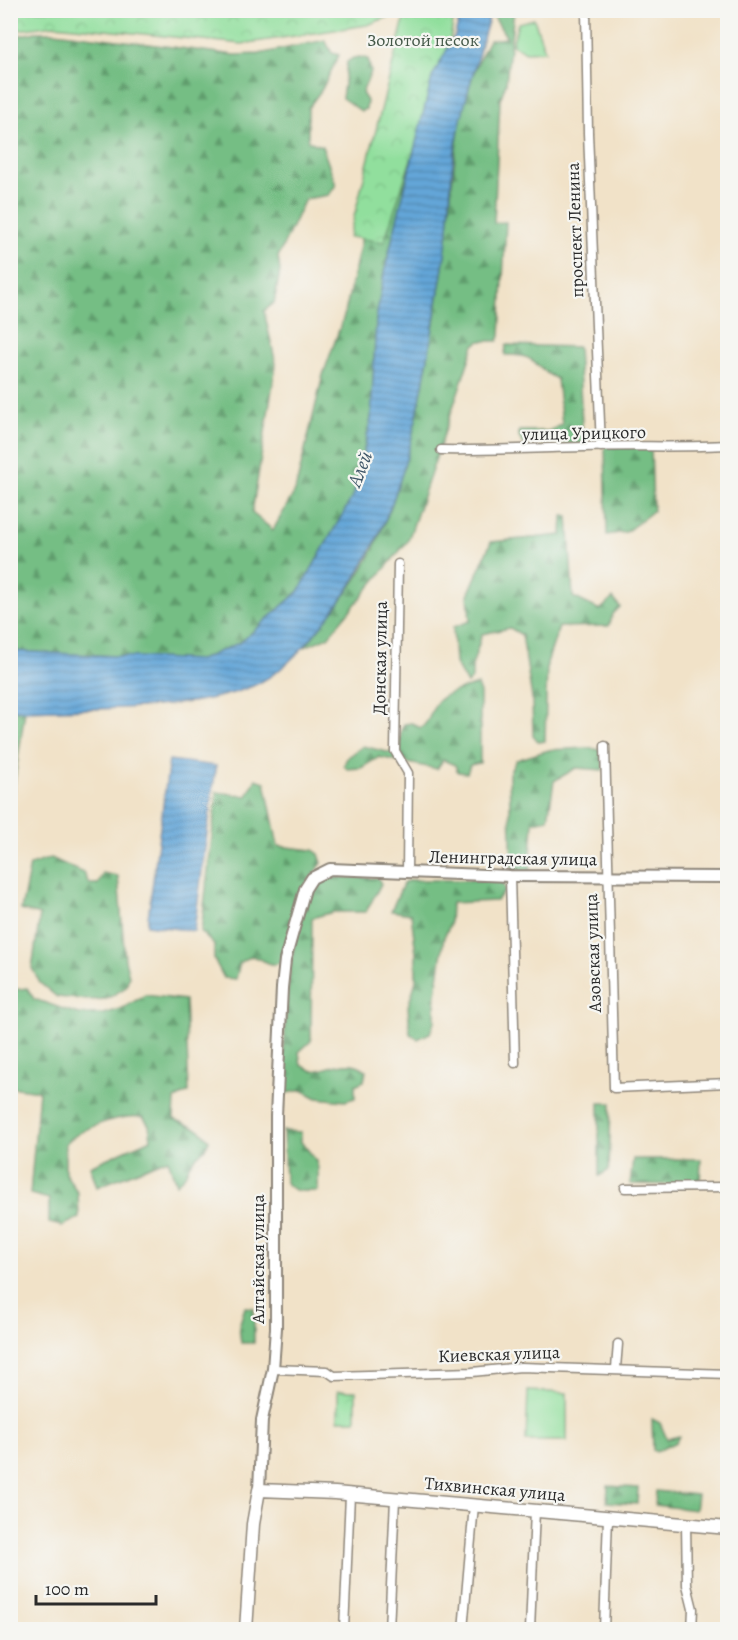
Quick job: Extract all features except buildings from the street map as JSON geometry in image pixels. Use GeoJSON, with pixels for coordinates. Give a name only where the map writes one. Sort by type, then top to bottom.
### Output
{"type":"FeatureCollection","features":[{"type":"Feature","properties":{"kind":"main road","name":"Тихвинская улица"},"geometry":{"type":"LineString","coordinates":[[259,1490],[474,1505],[728,1528]]}},
{"type":"Feature","properties":{"kind":"main road","name":"Алтайская улица"},"geometry":{"type":"LineString","coordinates":[[246,1629],[253,1524],[259,1490]]}},
{"type":"Feature","properties":{"kind":"street","name":"проспект Ленина"},"geometry":{"type":"LineString","coordinates":[[586,10],[588,133],[601,447]]}},
{"type":"Feature","properties":{"kind":"street","name":"улица Урицкого"},"geometry":{"type":"LineString","coordinates":[[441,450],[500,452],[601,447],[674,448],[728,445]]}},
{"type":"Feature","properties":{"kind":"street","name":"Донская улица"},"geometry":{"type":"LineString","coordinates":[[398,564],[395,751],[408,773],[407,872]]}},
{"type":"Feature","properties":{"kind":"street","name":"Азовская улица"},"geometry":{"type":"LineString","coordinates":[[605,746],[606,876],[614,1088],[728,1083]]}},
{"type":"Feature","properties":{"kind":"street","name":"Ленинградская улица"},"geometry":{"type":"LineString","coordinates":[[305,889],[312,878],[330,869],[510,876],[728,877]]}},
{"type":"Feature","properties":{"kind":"street"},"geometry":{"type":"LineString","coordinates":[[510,876],[515,1063]]}},
{"type":"Feature","properties":{"kind":"street","name":"Алтайская улица"},"geometry":{"type":"LineString","coordinates":[[259,1490],[262,1420],[273,1369],[276,1328],[276,1116],[282,988],[285,960],[305,889]]}},
{"type":"Feature","properties":{"kind":"street"},"geometry":{"type":"LineString","coordinates":[[625,1188],[728,1187]]}},
{"type":"Feature","properties":{"kind":"street"},"geometry":{"type":"LineString","coordinates":[[616,1368],[618,1344]]}},
{"type":"Feature","properties":{"kind":"street","name":"Киевская улица"},"geometry":{"type":"LineString","coordinates":[[273,1369],[327,1371],[334,1376],[472,1372],[520,1367],[616,1368],[728,1374]]}},
{"type":"Feature","properties":{"kind":"street"},"geometry":{"type":"LineString","coordinates":[[344,1629],[350,1495]]}},
{"type":"Feature","properties":{"kind":"street"},"geometry":{"type":"LineString","coordinates":[[388,1629],[395,1499]]}},
{"type":"Feature","properties":{"kind":"street"},"geometry":{"type":"LineString","coordinates":[[463,1629],[474,1505]]}},
{"type":"Feature","properties":{"kind":"street"},"geometry":{"type":"LineString","coordinates":[[530,1629],[535,1510]]}},
{"type":"Feature","properties":{"kind":"street"},"geometry":{"type":"LineString","coordinates":[[604,1629],[608,1516]]}},
{"type":"Feature","properties":{"kind":"street"},"geometry":{"type":"LineString","coordinates":[[686,1524],[687,1586],[693,1609],[692,1629]]}},
{"type":"Feature","properties":{"kind":"green space"},"geometry":{"type":"Polygon","coordinates":[[[10,11],[405,11],[367,25],[242,44],[55,25],[11,31],[10,11]]]}},
{"type":"Feature","properties":{"kind":"green space","name":"Золотой песок"},"geometry":{"type":"Polygon","coordinates":[[[419,11],[455,11],[450,40],[384,242],[349,237],[404,19],[419,11]]]}},
{"type":"Feature","properties":{"kind":"green space"},"geometry":{"type":"Polygon","coordinates":[[[495,11],[514,11],[506,83],[500,100],[494,223],[506,222],[500,336],[498,341],[480,341],[474,345],[408,541],[328,637],[305,647],[366,563],[385,523],[404,467],[418,410],[434,323],[446,249],[454,161],[463,111],[469,87],[489,40],[507,38],[494,17],[495,11]]]}},
{"type":"Feature","properties":{"kind":"green space"},"geometry":{"type":"Polygon","coordinates":[[[534,19],[545,51],[526,52],[512,45],[518,23],[534,19]]]}},
{"type":"Feature","properties":{"kind":"green space"},"geometry":{"type":"Polygon","coordinates":[[[36,32],[55,32],[235,55],[259,54],[325,40],[332,53],[339,55],[322,89],[308,108],[308,141],[322,146],[336,185],[329,195],[305,199],[278,257],[280,271],[274,303],[264,311],[276,364],[252,513],[273,530],[295,491],[323,375],[345,313],[362,237],[419,130],[384,273],[376,319],[371,419],[354,494],[299,591],[241,642],[200,660],[11,651],[10,37],[36,32]]]}},
{"type":"Feature","properties":{"kind":"green space"},"geometry":{"type":"Polygon","coordinates":[[[360,57],[368,59],[371,72],[362,93],[367,101],[366,109],[361,111],[342,98],[347,62],[360,57]]]}},
{"type":"Feature","properties":{"kind":"green space"},"geometry":{"type":"Polygon","coordinates":[[[506,345],[578,347],[583,443],[523,444],[519,431],[550,431],[562,424],[557,379],[530,359],[505,355],[506,345]]]}},
{"type":"Feature","properties":{"kind":"green space"},"geometry":{"type":"Polygon","coordinates":[[[605,447],[651,447],[653,511],[626,532],[607,535],[605,447]]]}},
{"type":"Feature","properties":{"kind":"green space"},"geometry":{"type":"Polygon","coordinates":[[[563,516],[568,516],[573,597],[600,610],[613,598],[620,607],[613,614],[609,626],[559,627],[547,663],[545,741],[539,742],[533,736],[532,698],[522,635],[510,628],[482,634],[472,666],[472,679],[467,684],[455,663],[453,627],[470,621],[468,595],[491,542],[562,535],[563,516]]]}},
{"type":"Feature","properties":{"kind":"green space"},"geometry":{"type":"Polygon","coordinates":[[[477,685],[480,693],[480,763],[470,765],[467,773],[458,772],[455,765],[443,760],[437,769],[379,757],[361,768],[347,769],[344,765],[347,758],[363,746],[387,752],[400,750],[401,731],[404,724],[412,723],[420,728],[426,723],[438,701],[446,695],[477,685]]]}},
{"type":"Feature","properties":{"kind":"green space"},"geometry":{"type":"Polygon","coordinates":[[[11,710],[25,711],[11,807],[11,710]]]}},
{"type":"Feature","properties":{"kind":"green space"},"geometry":{"type":"Polygon","coordinates":[[[586,748],[602,750],[603,770],[576,768],[554,781],[548,819],[533,822],[530,871],[512,870],[509,774],[516,760],[549,750],[586,748]]]}},
{"type":"Feature","properties":{"kind":"green space"},"geometry":{"type":"Polygon","coordinates":[[[256,779],[265,782],[278,846],[313,850],[319,854],[322,863],[305,885],[280,963],[273,965],[252,956],[240,962],[236,979],[224,978],[214,959],[214,945],[201,932],[217,792],[247,796],[256,779]]]}},
{"type":"Feature","properties":{"kind":"green space"},"geometry":{"type":"Polygon","coordinates":[[[51,858],[84,873],[89,884],[98,884],[103,873],[118,876],[125,960],[129,976],[126,987],[107,999],[57,997],[40,983],[32,968],[40,915],[21,910],[30,865],[51,858]]]}},
{"type":"Feature","properties":{"kind":"green space"},"geometry":{"type":"Polygon","coordinates":[[[332,877],[378,878],[381,884],[366,912],[333,912],[312,918],[311,1041],[299,1052],[301,1065],[313,1071],[354,1064],[366,1071],[364,1081],[355,1085],[355,1098],[345,1101],[317,1098],[302,1090],[282,1094],[289,978],[297,932],[303,911],[311,896],[322,883],[332,877]]]}},
{"type":"Feature","properties":{"kind":"green space"},"geometry":{"type":"Polygon","coordinates":[[[413,880],[502,880],[505,891],[496,901],[451,903],[450,925],[444,937],[435,1000],[435,1020],[430,1033],[418,1039],[410,1034],[408,1006],[416,981],[416,953],[411,914],[391,911],[404,882],[413,880]]]}},
{"type":"Feature","properties":{"kind":"green space"},"geometry":{"type":"Polygon","coordinates":[[[27,988],[34,999],[78,1014],[104,1014],[123,1008],[145,995],[185,1000],[189,1092],[175,1099],[174,1119],[200,1130],[209,1140],[204,1149],[190,1163],[184,1177],[176,1184],[168,1159],[97,1187],[90,1166],[151,1139],[149,1125],[143,1117],[123,1118],[101,1123],[80,1133],[65,1144],[65,1173],[78,1193],[79,1218],[62,1226],[49,1223],[49,1199],[30,1194],[39,1091],[11,1087],[12,990],[27,988]]]}},
{"type":"Feature","properties":{"kind":"green space"},"geometry":{"type":"Polygon","coordinates":[[[599,1103],[611,1103],[609,1170],[599,1176],[599,1103]]]}},
{"type":"Feature","properties":{"kind":"green space"},"geometry":{"type":"Polygon","coordinates":[[[283,1131],[301,1132],[301,1142],[312,1154],[317,1164],[318,1191],[295,1190],[285,1181],[283,1131]]]}},
{"type":"Feature","properties":{"kind":"green space"},"geometry":{"type":"Polygon","coordinates":[[[633,1159],[701,1159],[700,1185],[630,1184],[633,1159]]]}},
{"type":"Feature","properties":{"kind":"green space"},"geometry":{"type":"Polygon","coordinates":[[[245,1307],[254,1308],[254,1343],[241,1343],[239,1326],[245,1307]]]}},
{"type":"Feature","properties":{"kind":"green space"},"geometry":{"type":"Polygon","coordinates":[[[338,1391],[356,1391],[356,1420],[338,1420],[338,1391]]]}},
{"type":"Feature","properties":{"kind":"green space"},"geometry":{"type":"Polygon","coordinates":[[[528,1391],[567,1393],[567,1441],[526,1441],[528,1391]]]}},
{"type":"Feature","properties":{"kind":"green space"},"geometry":{"type":"Polygon","coordinates":[[[652,1419],[660,1423],[667,1439],[679,1436],[676,1442],[656,1452],[653,1450],[652,1419]]]}},
{"type":"Feature","properties":{"kind":"green space"},"geometry":{"type":"Polygon","coordinates":[[[608,1486],[638,1488],[637,1504],[607,1502],[608,1486]]]}},
{"type":"Feature","properties":{"kind":"green space"},"geometry":{"type":"Polygon","coordinates":[[[656,1491],[697,1495],[695,1510],[655,1505],[656,1491]]]}},
{"type":"Feature","properties":{"kind":"water","name":"Алей"},"geometry":{"type":"Polygon","coordinates":[[[461,11],[491,11],[456,142],[446,249],[420,401],[412,438],[389,511],[354,581],[330,615],[290,660],[271,676],[237,692],[210,699],[146,707],[11,710],[11,651],[200,660],[241,642],[299,591],[354,494],[371,419],[376,319],[384,273],[432,77],[455,35],[461,11]]]}},
{"type":"Feature","properties":{"kind":"water"},"geometry":{"type":"Polygon","coordinates":[[[169,760],[216,766],[194,931],[147,925],[169,760]]]}}]}
